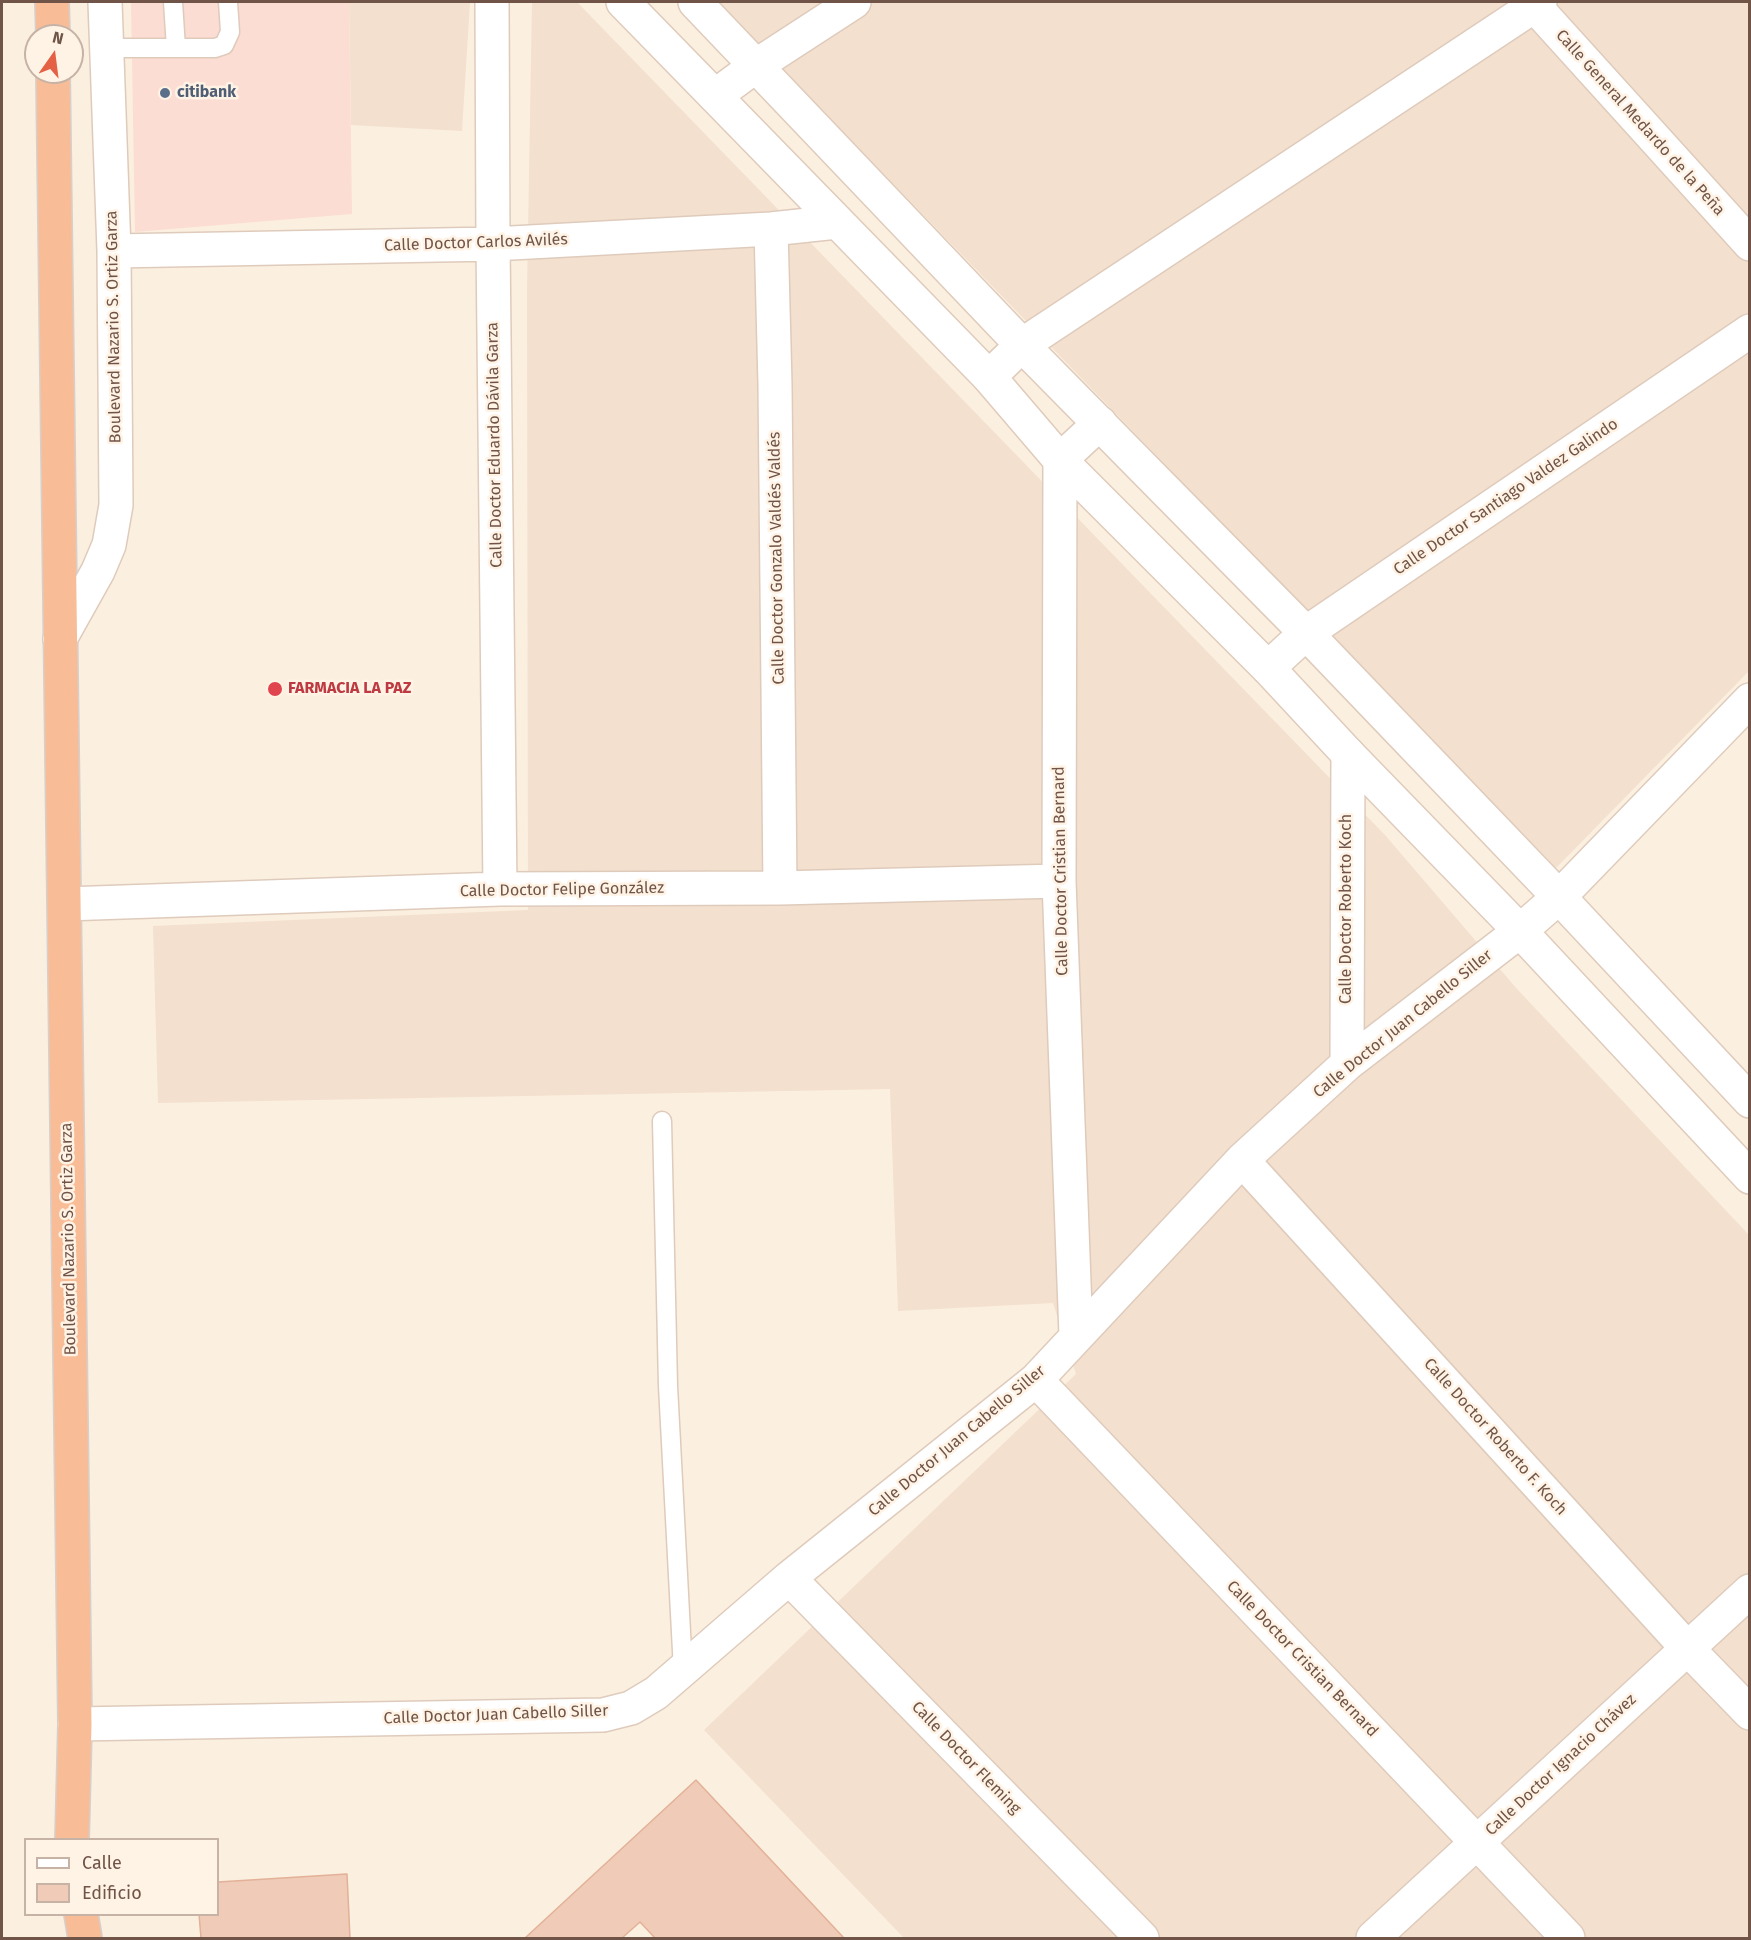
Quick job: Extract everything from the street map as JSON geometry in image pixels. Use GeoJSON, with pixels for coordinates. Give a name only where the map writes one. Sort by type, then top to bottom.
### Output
{"type":"FeatureCollection","features":[{"type":"Feature","properties":{"kind":"highway"},"geometry":{"type":"LineString","coordinates":[[52,2],[53,24]]}},
{"type":"Feature","properties":{"kind":"highway","name":"Boulevard Nazario S. Ortiz Garza"},"geometry":{"type":"LineString","coordinates":[[53,84],[75,1724],[72,1838]]}},
{"type":"Feature","properties":{"kind":"highway"},"geometry":{"type":"LineString","coordinates":[[71,1916],[71,1938]]}},
{"type":"Feature","properties":{"kind":"highway"},"geometry":{"type":"LineString","coordinates":[[81,1916],[86,1938]]}},
{"type":"Feature","properties":{"kind":"street","name":"Boulevard Nazario S. Ortiz Garza"},"geometry":{"type":"LineString","coordinates":[[60,639],[98,571],[109,545],[116,505],[114,251],[105,2]]}},
{"type":"Feature","properties":{"kind":"street","name":"Calle Doctor Eduardo Dávila Garza"},"geometry":{"type":"LineString","coordinates":[[492,2],[500,890]]}},
{"type":"Feature","properties":{"kind":"street"},"geometry":{"type":"LineString","coordinates":[[623,2],[989,377],[1060,460],[1268,668],[1348,754],[1521,931],[1749,1177]]}},
{"type":"Feature","properties":{"kind":"street"},"geometry":{"type":"LineString","coordinates":[[695,2],[1022,345],[1306,633],[1559,897],[1749,1101]]}},
{"type":"Feature","properties":{"kind":"street"},"geometry":{"type":"LineString","coordinates":[[715,96],[757,65],[854,2]]}},
{"type":"Feature","properties":{"kind":"street"},"geometry":{"type":"LineString","coordinates":[[989,377],[1022,345],[1535,3]]}},
{"type":"Feature","properties":{"kind":"street","name":"Calle General Medardo de la Peña"},"geometry":{"type":"LineString","coordinates":[[1535,3],[1749,244]]}},
{"type":"Feature","properties":{"kind":"street","name":"Calle Doctor Carlos Avilés"},"geometry":{"type":"LineString","coordinates":[[114,251],[493,244],[771,229],[837,222]]}},
{"type":"Feature","properties":{"kind":"street","name":"Calle Doctor Gonzalo Valdés Valdés"},"geometry":{"type":"LineString","coordinates":[[771,229],[775,385],[780,888]]}},
{"type":"Feature","properties":{"kind":"street","name":"Calle Doctor Santiago Valdez Galindo"},"geometry":{"type":"LineString","coordinates":[[1268,668],[1306,633],[1749,331]]}},
{"type":"Feature","properties":{"kind":"street"},"geometry":{"type":"LineString","coordinates":[[1060,460],[1100,423]]}},
{"type":"Feature","properties":{"kind":"street","name":"Calle Doctor Cristian Bernard"},"geometry":{"type":"LineString","coordinates":[[1060,460],[1059,881],[1076,1336]]}},
{"type":"Feature","properties":{"kind":"street","name":"Calle Doctor Juan Cabello Siller"},"geometry":{"type":"LineString","coordinates":[[75,1724],[603,1715],[631,1708],[656,1693],[789,1578],[1036,1380],[1242,1160],[1347,1064],[1521,931],[1559,897],[1749,700]]}},
{"type":"Feature","properties":{"kind":"street","name":"Calle Doctor Roberto Koch"},"geometry":{"type":"LineString","coordinates":[[1347,1064],[1348,754]]}},
{"type":"Feature","properties":{"kind":"street","name":"Calle Doctor Felipe González"},"geometry":{"type":"LineString","coordinates":[[65,904],[500,890],[780,888],[1059,881]]}},
{"type":"Feature","properties":{"kind":"street","name":"Calle Doctor Roberto F. Koch"},"geometry":{"type":"LineString","coordinates":[[1242,1160],[1749,1713]]}},
{"type":"Feature","properties":{"kind":"street","name":"Calle Doctor Cristian Bernard"},"geometry":{"type":"LineString","coordinates":[[1036,1380],[1568,1938]]}},
{"type":"Feature","properties":{"kind":"street","name":"Calle Doctor Fleming"},"geometry":{"type":"LineString","coordinates":[[789,1578],[1142,1938]]}},
{"type":"Feature","properties":{"kind":"street","name":"Calle Doctor Ignacio Chávez"},"geometry":{"type":"LineString","coordinates":[[1373,1938],[1749,1591]]}},
{"type":"Feature","properties":{"kind":"lane"},"geometry":{"type":"LineString","coordinates":[[173,2],[176,48]]}},
{"type":"Feature","properties":{"kind":"lane"},"geometry":{"type":"LineString","coordinates":[[107,48],[215,48],[224,45],[231,32],[228,2]]}},
{"type":"Feature","properties":{"kind":"lane"},"geometry":{"type":"LineString","coordinates":[[662,1121],[668,1386],[683,1670]]}},
{"type":"Feature","properties":{"kind":"shaded area"},"geometry":{"type":"Polygon","coordinates":[[[131,2],[349,2],[352,214],[135,232],[131,2]]]}},
{"type":"Feature","properties":{"kind":"shaded area"},"geometry":{"type":"Polygon","coordinates":[[[349,2],[470,2],[462,131],[351,125],[349,2]]]}},
{"type":"Feature","properties":{"kind":"shaded area"},"geometry":{"type":"Polygon","coordinates":[[[532,2],[577,2],[1385,835],[1517,989],[1749,1235],[1749,1938],[904,1938],[704,1730],[1076,1374],[1053,1303],[898,1311],[890,1089],[158,1103],[153,926],[528,910],[527,291],[532,2]]]}},
{"type":"Feature","properties":{"kind":"shaded area"},"geometry":{"type":"Polygon","coordinates":[[[717,2],[1749,2],[1749,671],[1556,868],[717,2]]]}},
{"type":"Feature","properties":{"kind":"building"},"geometry":{"type":"Polygon","coordinates":[[[696,1780],[844,1938],[655,1938],[640,1922],[622,1938],[525,1938],[696,1780]]]}},
{"type":"Feature","properties":{"kind":"building"},"geometry":{"type":"Polygon","coordinates":[[[347,1874],[350,1938],[201,1938],[199,1916],[219,1916],[219,1882],[347,1874]]]}},
{"type":"Feature","properties":{"kind":"place","name":"citibank"},"geometry":{"type":"Point","coordinates":[165,93]}},
{"type":"Feature","properties":{"kind":"place","name":"FARMACIA LA PAZ"},"geometry":{"type":"Point","coordinates":[275,689]}}]}
